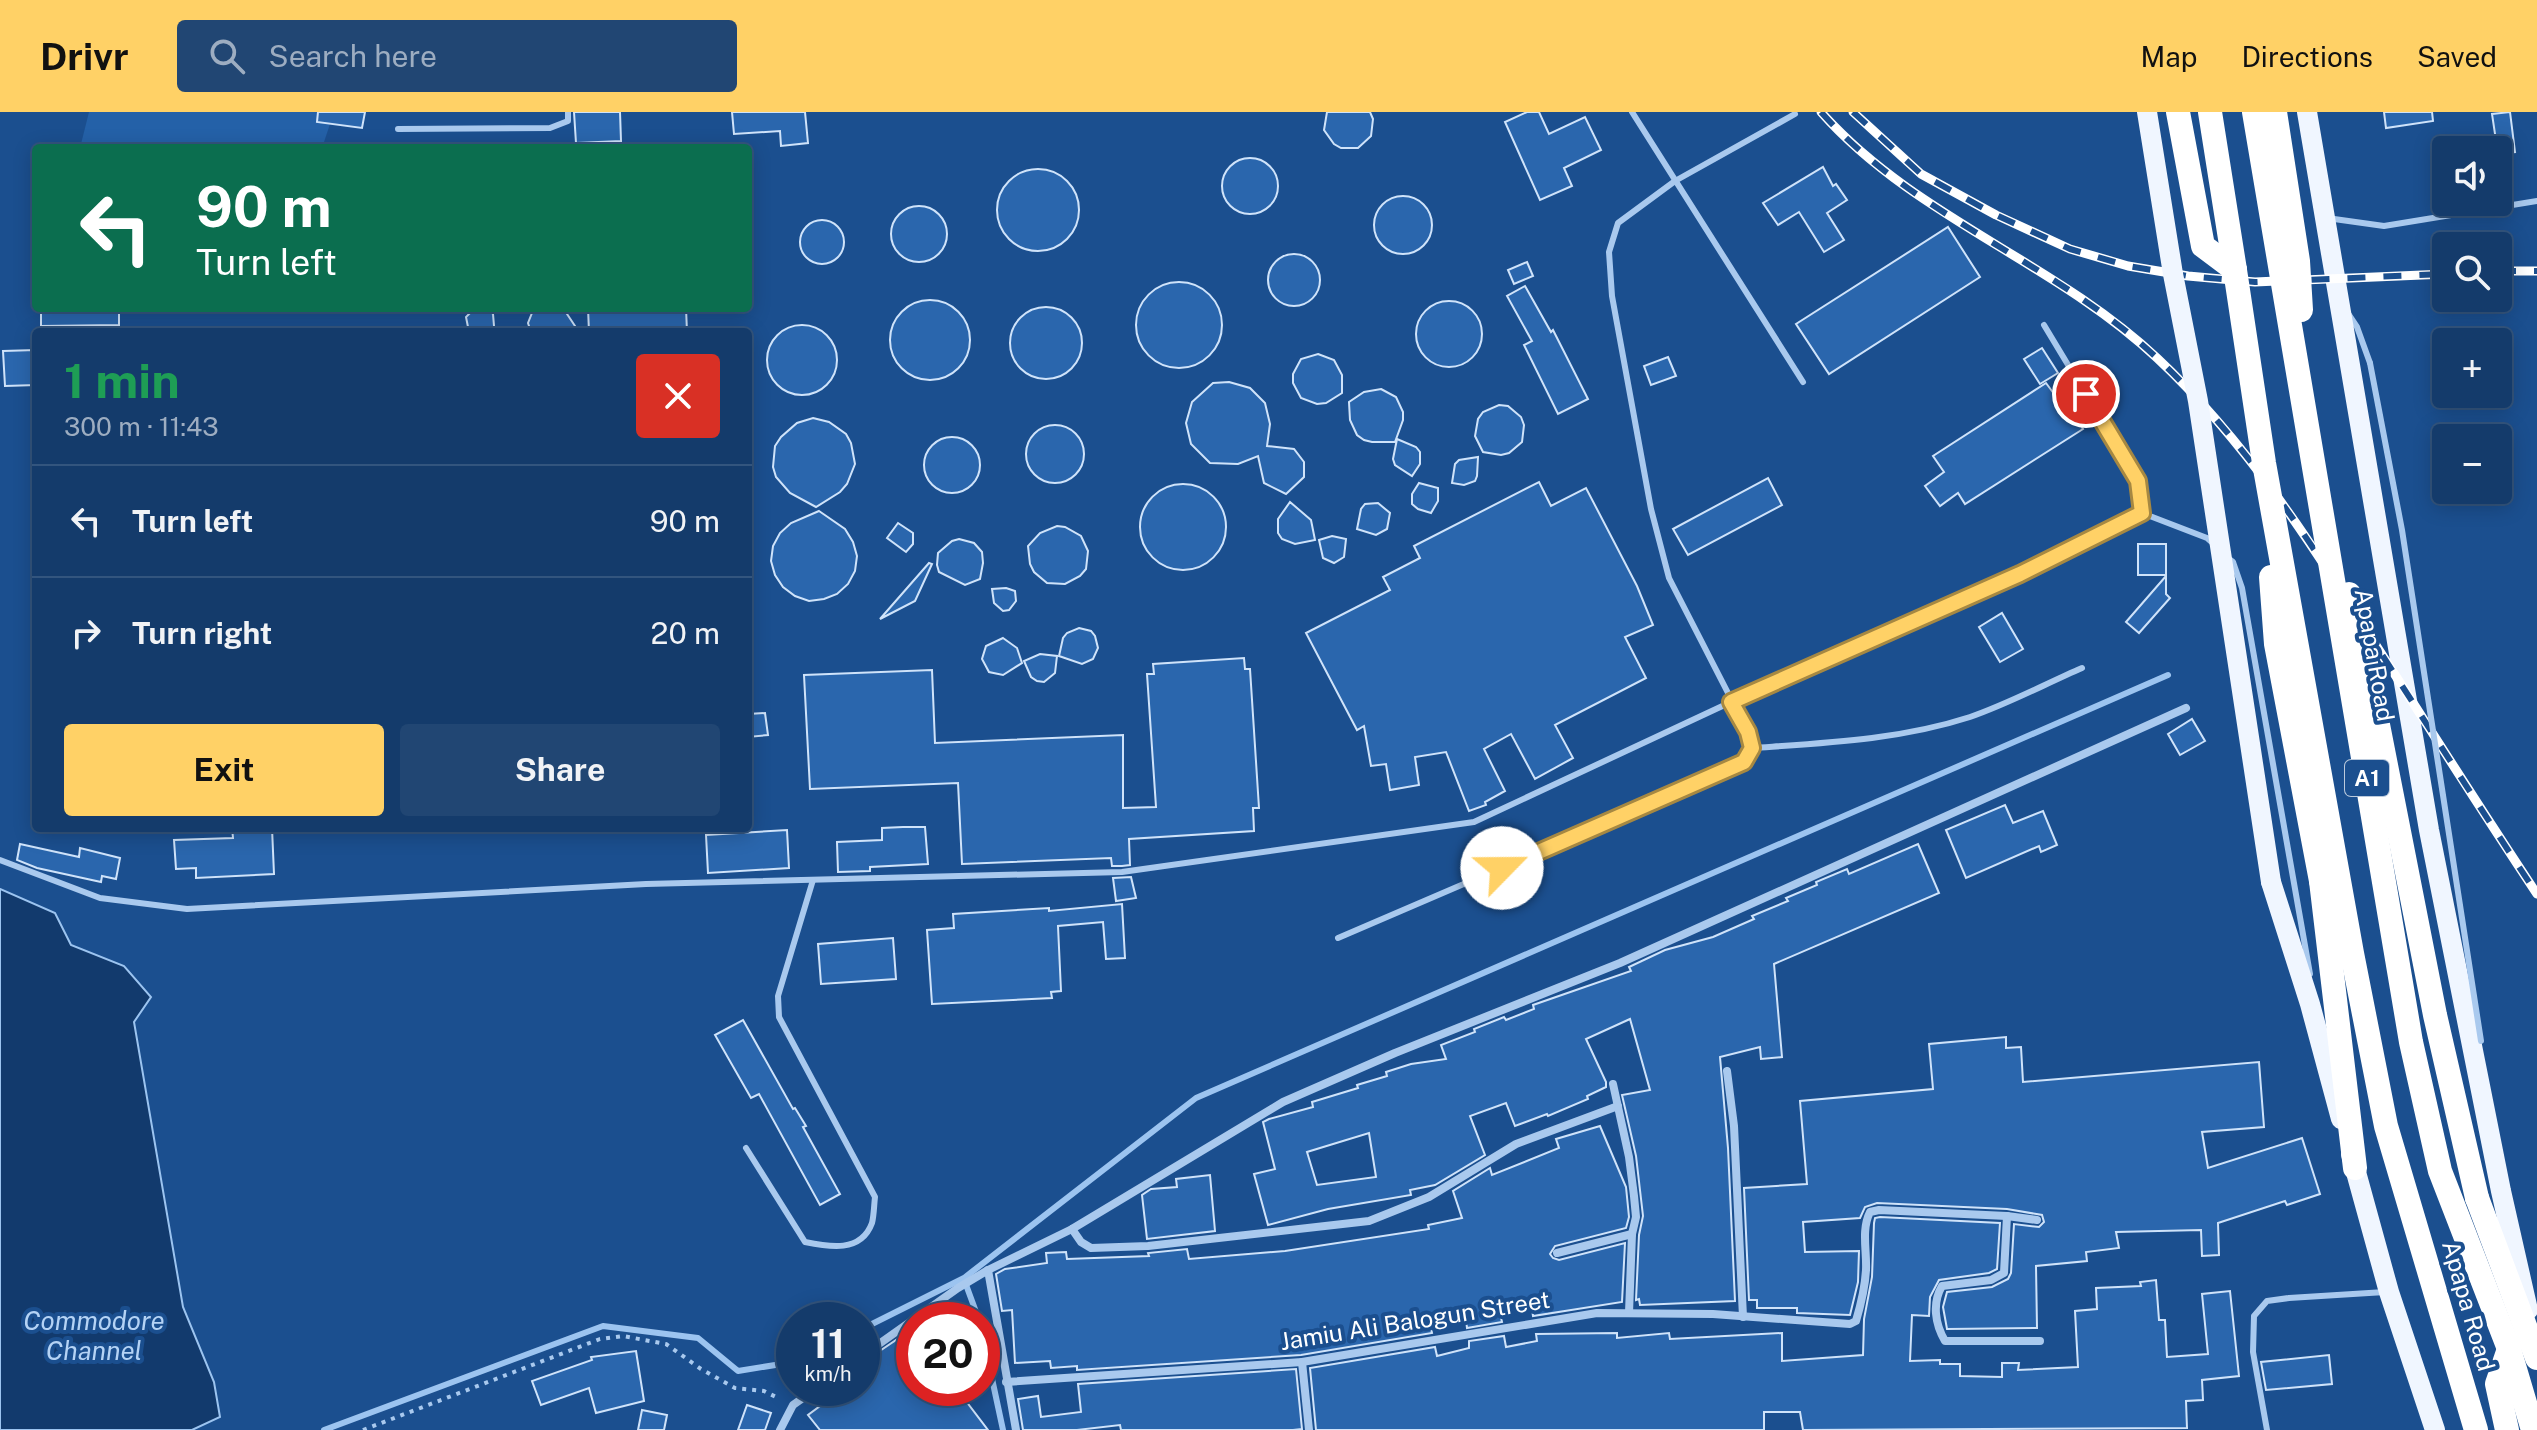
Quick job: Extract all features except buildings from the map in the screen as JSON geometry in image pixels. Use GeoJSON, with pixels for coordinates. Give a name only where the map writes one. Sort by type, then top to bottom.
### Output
{"type":"FeatureCollection","features":[{"type":"Feature","properties":{"kind":"highway"},"geometry":{"type":"LineString","coordinates":[[2178,112],[2203,246],[2235,270]]}},
{"type":"Feature","properties":{"kind":"highway","name":"Apapa Road"},"geometry":{"type":"LineString","coordinates":[[2210,112],[2264,463],[2386,1126],[2476,1430]]}},
{"type":"Feature","properties":{"kind":"highway","name":"Apapa Road"},"geometry":{"type":"LineString","coordinates":[[2254,112],[2411,1042],[2440,1171],[2509,1349],[2533,1430]]}},
{"type":"Feature","properties":{"kind":"highway"},"geometry":{"type":"LineString","coordinates":[[2275,112],[2298,261],[2307,429]]}},
{"type":"Feature","properties":{"kind":"highway"},"geometry":{"type":"LineString","coordinates":[[2264,463],[2276,644],[2321,881],[2355,1168]]}},
{"type":"Feature","properties":{"kind":"highway"},"geometry":{"type":"LineString","coordinates":[[2314,467],[2361,638],[2435,1015],[2477,1198],[2537,1358]]}},
{"type":"Feature","properties":{"kind":"highway"},"geometry":{"type":"LineString","coordinates":[[2507,1430],[2497,1384],[2509,1349]]}},
{"type":"Feature","properties":{"kind":"main road"},"geometry":{"type":"LineString","coordinates":[[2147,112],[2200,416],[2271,882],[2310,1004],[2389,1292],[2435,1430]]}},
{"type":"Feature","properties":{"kind":"main road"},"geometry":{"type":"LineString","coordinates":[[2307,112],[2429,830],[2487,1121],[2537,1349]]}},
{"type":"Feature","properties":{"kind":"street"},"geometry":{"type":"LineString","coordinates":[[880,1343],[971,1280],[1072,1229],[1283,1102],[1395,1053],[1620,963],[2186,708]]}},
{"type":"Feature","properties":{"kind":"street"},"geometry":{"type":"LineString","coordinates":[[1727,1071],[1734,1126],[1743,1317]]}},
{"type":"Feature","properties":{"kind":"street"},"geometry":{"type":"LineString","coordinates":[[1613,1084],[1636,1217],[1632,1234],[1629,1313]]}},
{"type":"Feature","properties":{"kind":"street"},"geometry":{"type":"LineString","coordinates":[[1072,1229],[1081,1242],[1091,1248],[1179,1243],[1369,1221],[1429,1197],[1516,1144],[1618,1106]]}},
{"type":"Feature","properties":{"kind":"street","name":"Jamiu Ali Balogun Street"},"geometry":{"type":"LineString","coordinates":[[1006,1382],[1302,1362],[1597,1313],[1850,1324],[1856,1321],[1864,1293],[1865,1221],[1870,1212],[2007,1216]]}},
{"type":"Feature","properties":{"kind":"street"},"geometry":{"type":"LineString","coordinates":[[2037,1220],[2007,1216],[2004,1273],[1991,1280],[1942,1286],[1938,1293],[1938,1329],[1945,1341],[2040,1341]]}},
{"type":"Feature","properties":{"kind":"street"},"geometry":{"type":"LineString","coordinates":[[1557,1253],[1632,1234]]}},
{"type":"Feature","properties":{"kind":"street"},"geometry":{"type":"LineString","coordinates":[[988,1270],[1016,1430]]}},
{"type":"Feature","properties":{"kind":"street"},"geometry":{"type":"LineString","coordinates":[[1302,1362],[1309,1430]]}},
{"type":"Feature","properties":{"kind":"street"},"geometry":{"type":"LineString","coordinates":[[780,1430],[792,1406]]}},
{"type":"Feature","properties":{"kind":"lane"},"geometry":{"type":"LineString","coordinates":[[398,129],[550,128],[568,121],[568,112]]}},
{"type":"Feature","properties":{"kind":"lane"},"geometry":{"type":"LineString","coordinates":[[1632,112],[1803,382]]}},
{"type":"Feature","properties":{"kind":"lane"},"geometry":{"type":"LineString","coordinates":[[1338,938],[1720,774],[1744,762],[1752,748],[1748,732],[1669,578],[1651,509],[1612,296],[1609,252],[1618,223],[1675,181],[1795,114]]}},
{"type":"Feature","properties":{"kind":"lane"},"geometry":{"type":"LineString","coordinates":[[2326,218],[2384,226],[2537,201]]}},
{"type":"Feature","properties":{"kind":"lane"},"geometry":{"type":"LineString","coordinates":[[2341,302],[2357,327],[2370,363],[2402,530],[2483,1053]]}},
{"type":"Feature","properties":{"kind":"lane"},"geometry":{"type":"LineString","coordinates":[[2044,325],[2138,481],[2142,513]]}},
{"type":"Feature","properties":{"kind":"lane"},"geometry":{"type":"LineString","coordinates":[[0,860],[100,898],[187,909],[646,884],[1122,872],[1474,822],[1731,702],[2020,574],[2142,513],[2207,538],[2233,562],[2242,588],[2311,978],[2310,1004]]}},
{"type":"Feature","properties":{"kind":"lane"},"geometry":{"type":"LineString","coordinates":[[1752,748],[1852,741],[1914,731],[1971,716],[2082,668]]}},
{"type":"Feature","properties":{"kind":"lane"},"geometry":{"type":"LineString","coordinates":[[746,1148],[805,1242],[845,1247],[861,1238],[872,1223],[875,1197],[779,1017],[778,996],[813,880]]}},
{"type":"Feature","properties":{"kind":"lane"},"geometry":{"type":"LineString","coordinates":[[2484,1064],[2487,1121]]}},
{"type":"Feature","properties":{"kind":"lane"},"geometry":{"type":"LineString","coordinates":[[2267,1430],[2253,1352],[2254,1316],[2267,1301],[2389,1292]]}},
{"type":"Feature","properties":{"kind":"path"},"geometry":{"type":"LineString","coordinates":[[363,1430],[600,1339],[623,1336],[666,1344],[735,1388],[764,1391],[776,1397]]}},
{"type":"Feature","properties":{"kind":"shaded area"},"geometry":{"type":"Polygon","coordinates":[[[89,112],[334,112],[323,144],[81,144],[89,112]]]}},
{"type":"Feature","properties":{"kind":"water","name":"Commodore Channel"},"geometry":{"type":"Polygon","coordinates":[[[0,889],[55,913],[71,945],[124,966],[151,997],[134,1022],[183,1307],[214,1382],[220,1417],[192,1430],[0,1430],[0,889]]]}},
{"type":"Feature","properties":{"kind":"waterway"},"geometry":{"type":"LineString","coordinates":[[880,1320],[964,1278],[1196,1098],[2168,675]]}},
{"type":"Feature","properties":{"kind":"waterway"},"geometry":{"type":"LineString","coordinates":[[965,1282],[972,1302]]}},
{"type":"Feature","properties":{"kind":"waterway"},"geometry":{"type":"LineString","coordinates":[[324,1430],[603,1326],[698,1338],[738,1371],[776,1365]]}},
{"type":"Feature","properties":{"kind":"waterway"},"geometry":{"type":"LineString","coordinates":[[998,1406],[1003,1430]]}},
{"type":"Feature","properties":{"kind":"railway"},"geometry":{"type":"LineString","coordinates":[[1821,112],[1858,149],[1898,181],[2117,324],[2190,390],[2250,460],[2304,534],[2537,894]]}},
{"type":"Feature","properties":{"kind":"railway"},"geometry":{"type":"LineString","coordinates":[[1853,112],[1921,174],[1996,215],[2070,249],[2128,266],[2188,276],[2255,282],[2432,275]]}},
{"type":"Feature","properties":{"kind":"railway"},"geometry":{"type":"LineString","coordinates":[[2512,271],[2537,271]]}},
{"type":"Feature","properties":{"kind":"route"},"geometry":{"type":"LineString","coordinates":[[1502,868],[1744,762],[1752,748],[1748,732],[1731,702],[2020,574],[2142,513],[2138,481],[2086,394]]}}]}
